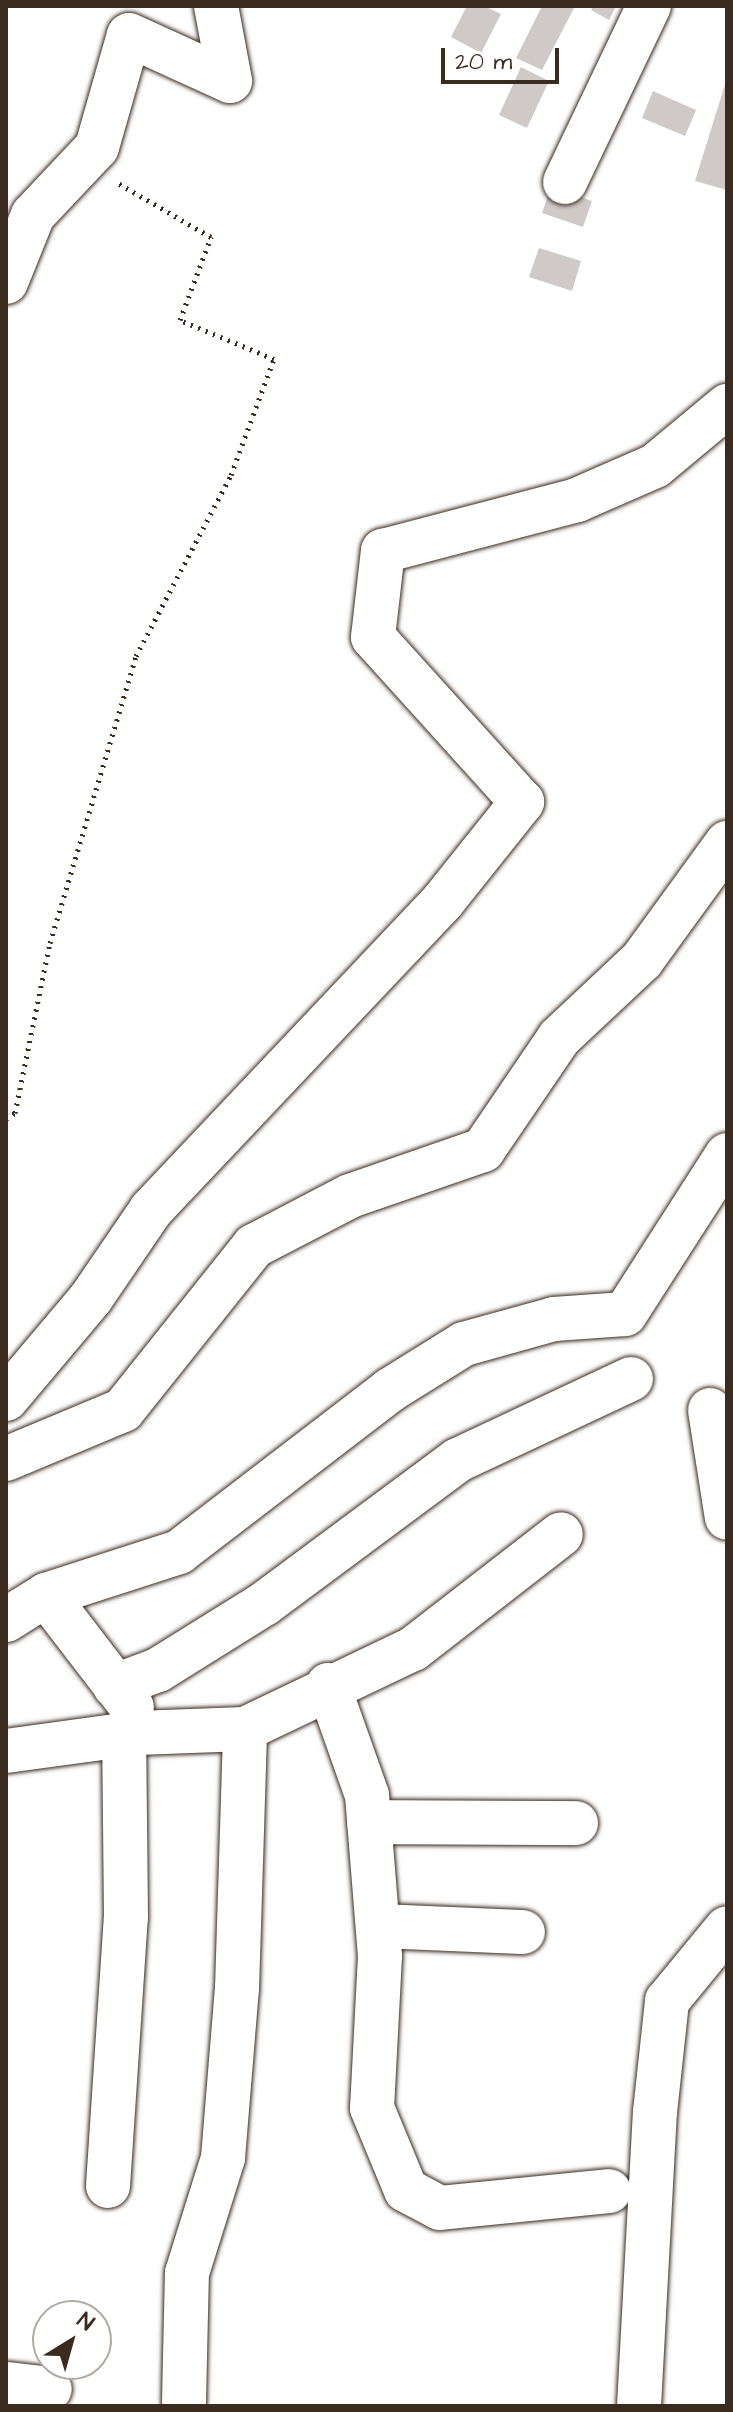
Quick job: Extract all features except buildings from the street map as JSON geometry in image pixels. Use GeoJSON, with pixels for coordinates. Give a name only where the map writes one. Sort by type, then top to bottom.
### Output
{"type":"FeatureCollection","features":[{"type":"Feature","properties":{"kind":"street"},"geometry":{"type":"LineString","coordinates":[[6,282],[33,215],[97,147],[129,35],[230,81],[216,6]]}},
{"type":"Feature","properties":{"kind":"street"},"geometry":{"type":"LineString","coordinates":[[565,182],[649,6]]}},
{"type":"Feature","properties":{"kind":"street"},"geometry":{"type":"LineString","coordinates":[[6,1399],[91,1298],[151,1210],[443,901],[522,802],[373,637],[383,551],[577,500],[655,466],[727,406]]}},
{"type":"Feature","properties":{"kind":"street"},"geometry":{"type":"LineString","coordinates":[[6,1459],[123,1410],[254,1246],[350,1196],[483,1150],[559,1038],[642,960],[727,843]]}},
{"type":"Feature","properties":{"kind":"street"},"geometry":{"type":"LineString","coordinates":[[6,1620],[46,1595],[179,1552],[390,1390],[464,1344],[554,1319],[625,1314],[727,1155]]}},
{"type":"Feature","properties":{"kind":"street"},"geometry":{"type":"LineString","coordinates":[[115,1686],[158,1670],[264,1604],[458,1460],[631,1379]]}},
{"type":"Feature","properties":{"kind":"street"},"geometry":{"type":"LineString","coordinates":[[710,1410],[727,1518]]}},
{"type":"Feature","properties":{"kind":"street"},"geometry":{"type":"LineString","coordinates":[[6,1751],[139,1733],[245,1729],[328,1685],[413,1649],[561,1534]]}},
{"type":"Feature","properties":{"kind":"street"},"geometry":{"type":"LineString","coordinates":[[46,1595],[115,1686],[139,1733],[108,2186]]}},
{"type":"Feature","properties":{"kind":"street"},"geometry":{"type":"LineString","coordinates":[[328,1685],[367,1795],[378,1926],[372,2108],[406,2190],[440,2208],[609,2191]]}},
{"type":"Feature","properties":{"kind":"street"},"geometry":{"type":"LineString","coordinates":[[184,2402],[187,2273],[223,2158],[237,1989],[245,1729]]}},
{"type":"Feature","properties":{"kind":"street"},"geometry":{"type":"LineString","coordinates":[[369,1822],[576,1823]]}},
{"type":"Feature","properties":{"kind":"street"},"geometry":{"type":"LineString","coordinates":[[378,1926],[523,1932]]}},
{"type":"Feature","properties":{"kind":"street"},"geometry":{"type":"LineString","coordinates":[[639,2406],[655,2112],[667,2001],[727,1928]]}},
{"type":"Feature","properties":{"kind":"street"},"geometry":{"type":"LineString","coordinates":[[6,2384],[50,2389]]}},
{"type":"Feature","properties":{"kind":"path"},"geometry":{"type":"LineString","coordinates":[[6,1119],[15,1113],[50,943],[136,656],[231,475],[274,359],[180,320],[211,237],[83,163]]}}]}
